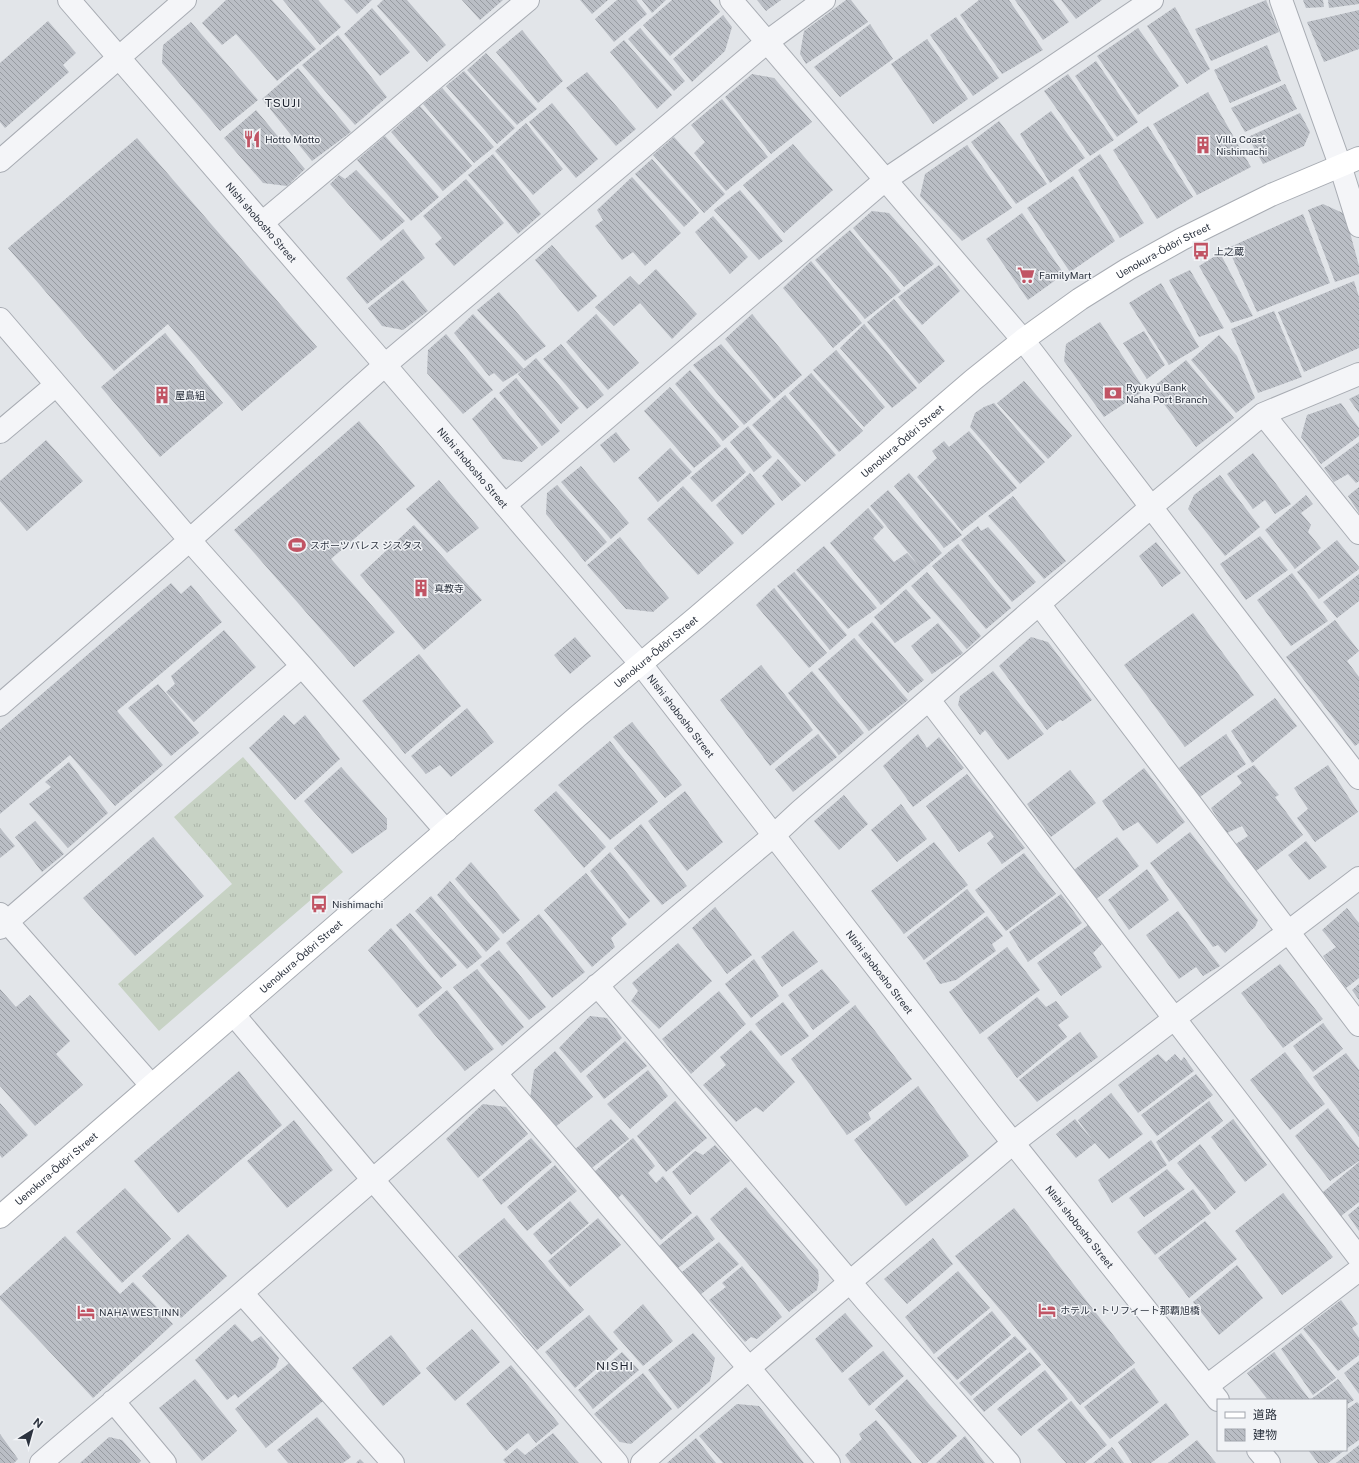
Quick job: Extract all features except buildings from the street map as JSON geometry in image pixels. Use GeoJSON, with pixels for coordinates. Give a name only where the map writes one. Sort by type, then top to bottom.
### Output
{"type":"FeatureCollection","features":[{"type":"Feature","properties":{"kind":"main road","name":"Uenokura-Ōdōri Street"},"geometry":{"type":"LineString","coordinates":[[0,1217],[640,663],[697,617],[973,380],[1023,340],[1080,299],[1128,269],[1182,239],[1271,195],[1350,161]]}},
{"type":"Feature","properties":{"kind":"street","name":"NIshi shobosho Street"},"geometry":{"type":"LineString","coordinates":[[68,0],[385,365],[640,663],[1013,1143],[1213,1393]]}},
{"type":"Feature","properties":{"kind":"street"},"geometry":{"type":"LineString","coordinates":[[0,161],[185,0]]}},
{"type":"Feature","properties":{"kind":"street"},"geometry":{"type":"LineString","coordinates":[[262,223],[528,0]]}},
{"type":"Feature","properties":{"kind":"street"},"geometry":{"type":"LineString","coordinates":[[731,0],[1023,340],[1359,778]]}},
{"type":"Feature","properties":{"kind":"street"},"geometry":{"type":"LineString","coordinates":[[0,705],[189,540],[385,365],[767,42],[824,0]]}},
{"type":"Feature","properties":{"kind":"street"},"geometry":{"type":"LineString","coordinates":[[505,505],[885,180],[1152,0]]}},
{"type":"Feature","properties":{"kind":"street"},"geometry":{"type":"LineString","coordinates":[[1281,0],[1350,161],[1359,226]]}},
{"type":"Feature","properties":{"kind":"street"},"geometry":{"type":"LineString","coordinates":[[0,319],[189,540],[302,666],[446,831]]}},
{"type":"Feature","properties":{"kind":"street"},"geometry":{"type":"LineString","coordinates":[[41,1463],[242,1293],[597,985],[773,836],[1039,604],[1263,414],[1359,374]]}},
{"type":"Feature","properties":{"kind":"street"},"geometry":{"type":"LineString","coordinates":[[0,432],[56,385]]}},
{"type":"Feature","properties":{"kind":"street"},"geometry":{"type":"LineString","coordinates":[[1263,414],[1359,533]]}},
{"type":"Feature","properties":{"kind":"street"},"geometry":{"type":"LineString","coordinates":[[1039,604],[1359,1025]]}},
{"type":"Feature","properties":{"kind":"street"},"geometry":{"type":"LineString","coordinates":[[151,1085],[2,921],[302,666]]}},
{"type":"Feature","properties":{"kind":"street"},"geometry":{"type":"LineString","coordinates":[[929,700],[1359,1258]]}},
{"type":"Feature","properties":{"kind":"street"},"geometry":{"type":"LineString","coordinates":[[642,1463],[749,1368],[1013,1143],[1359,878]]}},
{"type":"Feature","properties":{"kind":"street"},"geometry":{"type":"LineString","coordinates":[[597,985],[867,1302],[1009,1463]]}},
{"type":"Feature","properties":{"kind":"street"},"geometry":{"type":"LineString","coordinates":[[234,1015],[373,1180],[617,1463]]}},
{"type":"Feature","properties":{"kind":"street"},"geometry":{"type":"LineString","coordinates":[[496,1074],[829,1463]]}},
{"type":"Feature","properties":{"kind":"street"},"geometry":{"type":"LineString","coordinates":[[1213,1393],[1359,1270]]}},
{"type":"Feature","properties":{"kind":"street"},"geometry":{"type":"LineString","coordinates":[[242,1293],[393,1463]]}},
{"type":"Feature","properties":{"kind":"street"},"geometry":{"type":"LineString","coordinates":[[113,1401],[166,1463]]}},
{"type":"Feature","properties":{"kind":"street"},"geometry":{"type":"LineString","coordinates":[[1259,1451],[1268,1463]]}},
{"type":"Feature","properties":{"kind":"green space"},"geometry":{"type":"Polygon","coordinates":[[[243,757],[343,872],[159,1031],[118,984],[232,884],[174,817],[243,757]]]}},
{"type":"Feature","properties":{"kind":"place","name":"Hotto Motto"},"geometry":{"type":"Point","coordinates":[252,139]}},
{"type":"Feature","properties":{"kind":"place","name":"Villa Coast Nishimachi"},"geometry":{"type":"Point","coordinates":[1203,145]}},
{"type":"Feature","properties":{"kind":"place","name":"上之蔵"},"geometry":{"type":"Point","coordinates":[1201,251]}},
{"type":"Feature","properties":{"kind":"place","name":"FamilyMart"},"geometry":{"type":"Point","coordinates":[1026,275]}},
{"type":"Feature","properties":{"kind":"place","name":"Ryukyu Bank Naha Port Branch"},"geometry":{"type":"Point","coordinates":[1113,393]}},
{"type":"Feature","properties":{"kind":"place","name":"屋島組"},"geometry":{"type":"Point","coordinates":[162,395]}},
{"type":"Feature","properties":{"kind":"place","name":"スポーツパレス ジスタス"},"geometry":{"type":"Point","coordinates":[297,545]}},
{"type":"Feature","properties":{"kind":"place","name":"真教寺"},"geometry":{"type":"Point","coordinates":[421,588]}},
{"type":"Feature","properties":{"kind":"place","name":"Nishimachi"},"geometry":{"type":"Point","coordinates":[319,904]}},
{"type":"Feature","properties":{"kind":"place","name":"ホテル・トリフィート那覇旭橋"},"geometry":{"type":"Point","coordinates":[1047,1310]}},
{"type":"Feature","properties":{"kind":"place","name":"NAHA WEST INN"},"geometry":{"type":"Point","coordinates":[86,1312]}},
{"type":"Feature","properties":{"kind":"district","name":"TSUJI"},"geometry":{"type":"Point","coordinates":[283,103]}},
{"type":"Feature","properties":{"kind":"district","name":"NISHI"},"geometry":{"type":"Point","coordinates":[615,1366]}}]}
